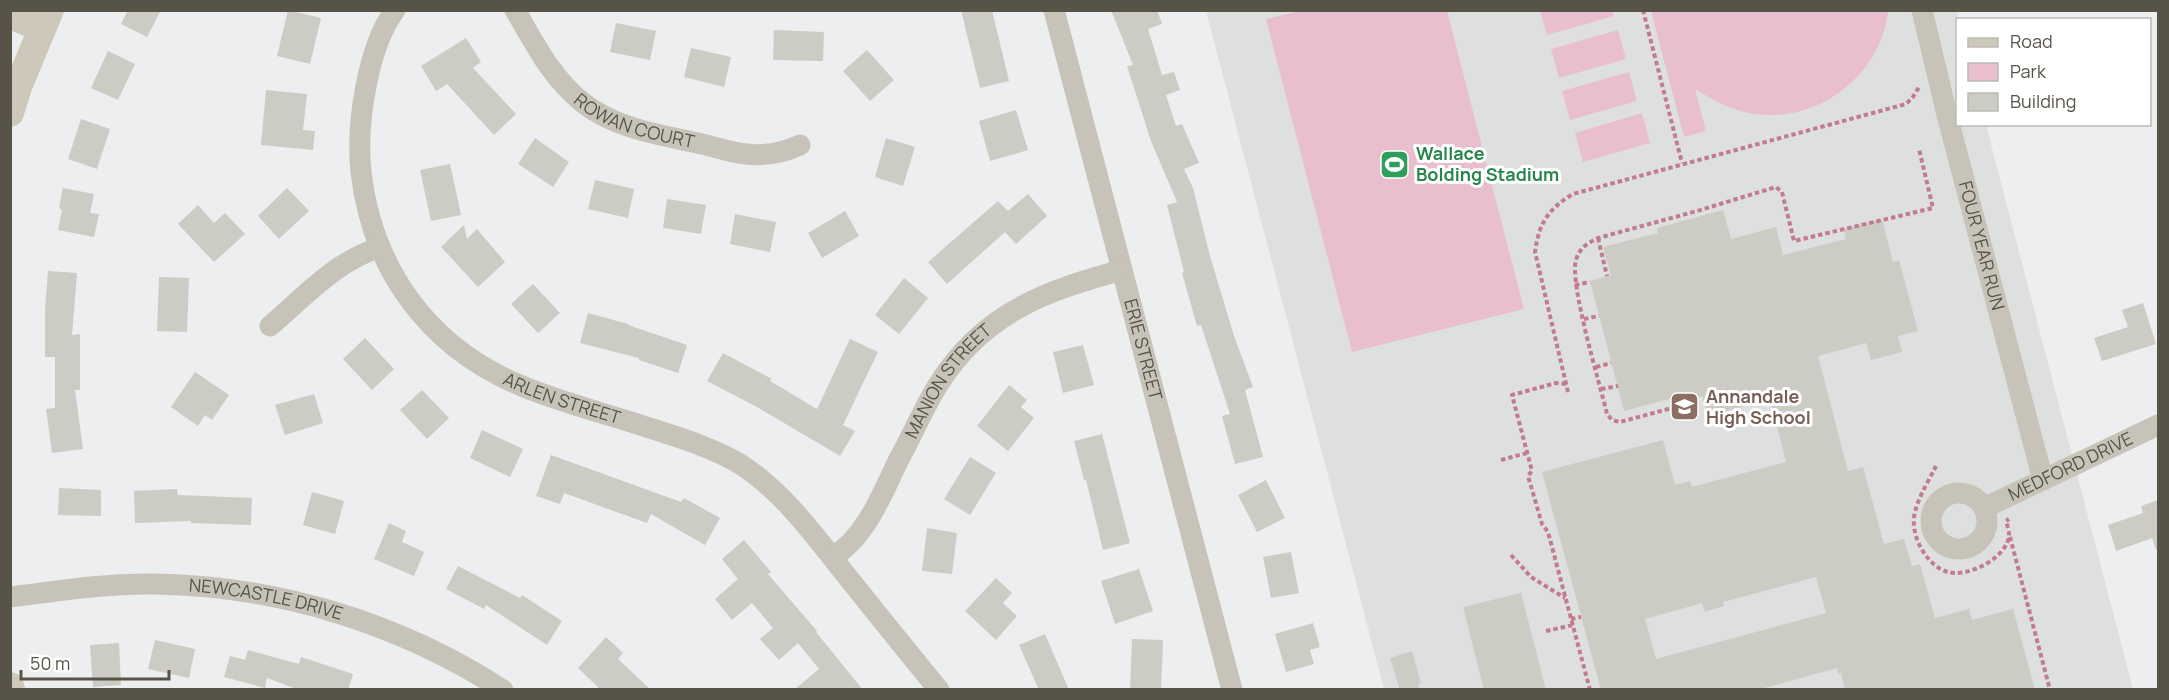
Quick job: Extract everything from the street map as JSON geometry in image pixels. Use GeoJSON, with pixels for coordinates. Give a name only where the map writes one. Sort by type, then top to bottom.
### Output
{"type":"FeatureCollection","features":[{"type":"Feature","properties":{"kind":"street","name":"ARLEN STREET"},"geometry":{"type":"LineString","coordinates":[[395,10],[373,56],[361,121],[360,157],[370,220],[379,248],[391,272],[409,299],[432,326],[475,361],[518,385],[689,441],[739,464],[767,484],[833,558],[939,690]]}},
{"type":"Feature","properties":{"kind":"street","name":"ROWAN COURT"},"geometry":{"type":"LineString","coordinates":[[515,10],[547,65],[565,87],[584,104],[606,117],[636,129],[745,154],[770,154],[800,146]]}},
{"type":"Feature","properties":{"kind":"street","name":"ERIE STREET"},"geometry":{"type":"LineString","coordinates":[[1054,10],[1232,690]]}},
{"type":"Feature","properties":{"kind":"street","name":"FOUR YEAR RUN"},"geometry":{"type":"LineString","coordinates":[[1922,10],[1950,126],[2043,480]]}},
{"type":"Feature","properties":{"kind":"street"},"geometry":{"type":"LineString","coordinates":[[10,15],[46,19],[10,113]]}},
{"type":"Feature","properties":{"kind":"street"},"geometry":{"type":"LineString","coordinates":[[270,326],[352,258],[379,248]]}},
{"type":"Feature","properties":{"kind":"street","name":"MANION STREET"},"geometry":{"type":"LineString","coordinates":[[833,558],[853,540],[869,518],[938,385],[959,356],[985,331],[1011,312],[1043,294],[1122,270]]}},
{"type":"Feature","properties":{"kind":"street","name":"MEDFORD DRIVE"},"geometry":{"type":"LineString","coordinates":[[1984,508],[2158,425]]}},
{"type":"Feature","properties":{"kind":"street","name":"NEWCASTLE DRIVE"},"geometry":{"type":"LineString","coordinates":[[10,597],[99,586],[155,584],[211,587],[264,594],[323,608],[375,625],[426,646],[477,673],[503,690]]}},
{"type":"Feature","properties":{"kind":"path"},"geometry":{"type":"LineString","coordinates":[[1643,10],[1682,163]]}},
{"type":"Feature","properties":{"kind":"path"},"geometry":{"type":"LineString","coordinates":[[1568,392],[1535,252],[1537,238],[1545,218],[1557,203],[1573,194],[1682,163],[1906,104],[1918,90],[1920,82]]}},
{"type":"Feature","properties":{"kind":"path"},"geometry":{"type":"LineString","coordinates":[[1698,401],[1620,422],[1612,420],[1607,414],[1575,285],[1576,260],[1585,244],[1598,238],[1776,187],[1782,192],[1794,241],[1934,208],[1919,149]]}},
{"type":"Feature","properties":{"kind":"path"},"geometry":{"type":"LineString","coordinates":[[1598,238],[1607,276]]}},
{"type":"Feature","properties":{"kind":"path"},"geometry":{"type":"LineString","coordinates":[[1575,285],[1590,282]]}},
{"type":"Feature","properties":{"kind":"path"},"geometry":{"type":"LineString","coordinates":[[1584,319],[1599,316]]}},
{"type":"Feature","properties":{"kind":"path"},"geometry":{"type":"LineString","coordinates":[[1596,368],[1611,363]]}},
{"type":"Feature","properties":{"kind":"path"},"geometry":{"type":"LineString","coordinates":[[1566,384],[1556,383],[1512,394],[1532,471],[1528,476],[1542,524],[1548,532],[1590,690]]}},
{"type":"Feature","properties":{"kind":"path"},"geometry":{"type":"LineString","coordinates":[[1601,389],[1618,386]]}},
{"type":"Feature","properties":{"kind":"path"},"geometry":{"type":"LineString","coordinates":[[1501,459],[1527,453]]}},
{"type":"Feature","properties":{"kind":"path"},"geometry":{"type":"LineString","coordinates":[[1936,466],[1915,511],[1913,523],[1915,536],[1931,561],[1947,572],[1966,573],[1994,558],[2003,549],[2010,536]]}},
{"type":"Feature","properties":{"kind":"path"},"geometry":{"type":"LineString","coordinates":[[2016,515],[2006,521],[2050,690]]}},
{"type":"Feature","properties":{"kind":"path"},"geometry":{"type":"LineString","coordinates":[[1511,555],[1532,578],[1566,598]]}},
{"type":"Feature","properties":{"kind":"path"},"geometry":{"type":"LineString","coordinates":[[1571,620],[1581,617]]}},
{"type":"Feature","properties":{"kind":"path"},"geometry":{"type":"LineString","coordinates":[[1546,631],[1573,625]]}},
{"type":"Feature","properties":{"kind":"shaded area","name":"Annandale High School"},"geometry":{"type":"Polygon","coordinates":[[[1206,11],[1957,11],[1959,18],[1956,18],[1956,126],[1986,126],[2133,689],[1384,689],[1206,11]]]}},
{"type":"Feature","properties":{"kind":"green space"},"geometry":{"type":"Polygon","coordinates":[[[1651,10],[1888,11],[1884,32],[1875,52],[1848,86],[1830,99],[1790,114],[1768,115],[1748,113],[1730,107],[1695,89],[1706,131],[1684,137],[1651,10]]]}},
{"type":"Feature","properties":{"kind":"green space","name":"Wallace Bolding Stadium"},"geometry":{"type":"Polygon","coordinates":[[[1301,11],[1447,11],[1524,309],[1352,352],[1266,19],[1301,11]]]}},
{"type":"Feature","properties":{"kind":"green space"},"geometry":{"type":"Polygon","coordinates":[[[1540,11],[1612,11],[1614,16],[1547,35],[1540,11]]]}},
{"type":"Feature","properties":{"kind":"green space"},"geometry":{"type":"Polygon","coordinates":[[[1618,30],[1626,59],[1559,78],[1551,49],[1618,30]]]}},
{"type":"Feature","properties":{"kind":"green space"},"geometry":{"type":"Polygon","coordinates":[[[1629,72],[1637,101],[1570,120],[1562,91],[1629,72]]]}},
{"type":"Feature","properties":{"kind":"green space"},"geometry":{"type":"Polygon","coordinates":[[[1642,113],[1650,143],[1583,162],[1575,133],[1642,113]]]}},
{"type":"Feature","properties":{"kind":"building"},"geometry":{"type":"Polygon","coordinates":[[[128,10],[161,10],[147,37],[121,24],[128,10]]]}},
{"type":"Feature","properties":{"kind":"building"},"geometry":{"type":"Polygon","coordinates":[[[288,10],[321,18],[310,64],[277,56],[288,10]]]}},
{"type":"Feature","properties":{"kind":"building"},"geometry":{"type":"Polygon","coordinates":[[[961,10],[992,10],[1009,81],[980,88],[961,10]]]}},
{"type":"Feature","properties":{"kind":"building"},"geometry":{"type":"Polygon","coordinates":[[[1111,10],[1157,10],[1162,24],[1148,29],[1162,75],[1174,72],[1180,90],[1166,95],[1176,126],[1182,124],[1199,163],[1184,169],[1193,188],[1234,336],[1253,387],[1245,390],[1263,457],[1235,464],[1222,416],[1230,414],[1201,325],[1197,326],[1182,273],[1184,272],[1167,205],[1177,202],[1151,141],[1127,66],[1133,65],[1111,10]]]}},
{"type":"Feature","properties":{"kind":"building"},"geometry":{"type":"Polygon","coordinates":[[[616,23],[656,31],[650,60],[610,52],[616,23]]]}},
{"type":"Feature","properties":{"kind":"building"},"geometry":{"type":"Polygon","coordinates":[[[774,30],[824,32],[823,61],[773,60],[774,30]]]}},
{"type":"Feature","properties":{"kind":"building"},"geometry":{"type":"Polygon","coordinates":[[[466,38],[481,62],[473,68],[516,114],[494,135],[447,84],[436,91],[421,66],[466,38]]]}},
{"type":"Feature","properties":{"kind":"building"},"geometry":{"type":"Polygon","coordinates":[[[691,48],[731,57],[724,87],[684,77],[691,48]]]}},
{"type":"Feature","properties":{"kind":"building"},"geometry":{"type":"Polygon","coordinates":[[[867,50],[894,80],[870,101],[843,71],[867,50]]]}},
{"type":"Feature","properties":{"kind":"building"},"geometry":{"type":"Polygon","coordinates":[[[108,51],[135,64],[118,100],[91,88],[108,51]]]}},
{"type":"Feature","properties":{"kind":"building"},"geometry":{"type":"Polygon","coordinates":[[[266,90],[307,94],[303,130],[315,131],[313,150],[261,145],[266,90]]]}},
{"type":"Feature","properties":{"kind":"building"},"geometry":{"type":"Polygon","coordinates":[[[1016,110],[1028,150],[990,161],[979,121],[1016,110]]]}},
{"type":"Feature","properties":{"kind":"building"},"geometry":{"type":"Polygon","coordinates":[[[81,119],[110,129],[97,169],[68,159],[81,119]]]}},
{"type":"Feature","properties":{"kind":"building"},"geometry":{"type":"Polygon","coordinates":[[[535,138],[569,162],[553,187],[518,164],[535,138]]]}},
{"type":"Feature","properties":{"kind":"building"},"geometry":{"type":"Polygon","coordinates":[[[886,138],[915,147],[903,186],[875,177],[886,138]]]}},
{"type":"Feature","properties":{"kind":"building"},"geometry":{"type":"Polygon","coordinates":[[[450,164],[461,215],[431,221],[420,170],[450,164]]]}},
{"type":"Feature","properties":{"kind":"building"},"geometry":{"type":"Polygon","coordinates":[[[595,180],[634,189],[628,218],[588,209],[595,180]]]}},
{"type":"Feature","properties":{"kind":"building"},"geometry":{"type":"Polygon","coordinates":[[[63,188],[94,194],[90,213],[99,214],[94,237],[58,230],[63,188]]]}},
{"type":"Feature","properties":{"kind":"building"},"geometry":{"type":"Polygon","coordinates":[[[287,188],[309,211],[279,239],[258,216],[287,188]]]}},
{"type":"Feature","properties":{"kind":"building"},"geometry":{"type":"Polygon","coordinates":[[[1028,194],[1047,216],[1016,244],[1005,232],[947,284],[928,262],[998,201],[1008,211],[1028,194]]]}},
{"type":"Feature","properties":{"kind":"building"},"geometry":{"type":"Polygon","coordinates":[[[667,199],[706,205],[701,234],[663,228],[667,199]]]}},
{"type":"Feature","properties":{"kind":"building"},"geometry":{"type":"Polygon","coordinates":[[[198,205],[214,223],[225,213],[245,234],[214,262],[178,224],[198,205]]]}},
{"type":"Feature","properties":{"kind":"building"},"geometry":{"type":"Polygon","coordinates":[[[1723,210],[1731,239],[1776,227],[1783,255],[1846,239],[1844,229],[1882,219],[1893,262],[1899,260],[1918,331],[1898,336],[1902,352],[1871,360],[1866,343],[1818,356],[1848,471],[1863,467],[1884,544],[1904,539],[1912,566],[1920,564],[1935,618],[1969,609],[1972,620],[2013,609],[2035,690],[1845,690],[1841,673],[1838,674],[1837,668],[1757,690],[1601,690],[1542,472],[1663,440],[1675,485],[1690,481],[1692,487],[1786,462],[1770,399],[1708,416],[1702,396],[1681,402],[1680,396],[1624,411],[1590,281],[1611,275],[1603,247],[1658,233],[1657,228],[1723,210]],[[1816,577],[1723,602],[1724,606],[1705,612],[1702,603],[1645,619],[1656,659],[1826,613],[1816,577]]]}},
{"type":"Feature","properties":{"kind":"building"},"geometry":{"type":"Polygon","coordinates":[[[845,211],[859,236],[822,258],[808,233],[845,211]]]}},
{"type":"Feature","properties":{"kind":"building"},"geometry":{"type":"Polygon","coordinates":[[[735,214],[776,222],[770,252],[730,244],[735,214]]]}},
{"type":"Feature","properties":{"kind":"building"},"geometry":{"type":"Polygon","coordinates":[[[464,225],[467,239],[477,229],[505,262],[478,287],[441,247],[464,225]]]}},
{"type":"Feature","properties":{"kind":"building"},"geometry":{"type":"Polygon","coordinates":[[[48,271],[77,273],[72,335],[80,334],[80,390],[75,390],[83,449],[52,453],[46,409],[55,408],[55,357],[45,357],[48,271]]]}},
{"type":"Feature","properties":{"kind":"building"},"geometry":{"type":"Polygon","coordinates":[[[159,277],[189,278],[187,332],[157,331],[159,277]]]}},
{"type":"Feature","properties":{"kind":"building"},"geometry":{"type":"Polygon","coordinates":[[[904,278],[928,298],[899,334],[875,315],[904,278]]]}},
{"type":"Feature","properties":{"kind":"building"},"geometry":{"type":"Polygon","coordinates":[[[533,284],[560,313],[538,333],[511,304],[533,284]]]}},
{"type":"Feature","properties":{"kind":"building"},"geometry":{"type":"Polygon","coordinates":[[[2143,303],[2156,344],[2102,361],[2094,338],[2128,327],[2122,310],[2143,303]]]}},
{"type":"Feature","properties":{"kind":"building"},"geometry":{"type":"Polygon","coordinates":[[[588,313],[628,324],[687,345],[678,373],[639,360],[639,358],[580,343],[588,313]]]}},
{"type":"Feature","properties":{"kind":"building"},"geometry":{"type":"Polygon","coordinates":[[[365,338],[394,369],[372,390],[343,359],[365,338]]]}},
{"type":"Feature","properties":{"kind":"building"},"geometry":{"type":"Polygon","coordinates":[[[850,339],[878,352],[843,425],[855,431],[840,456],[757,407],[707,381],[723,353],[772,379],[770,381],[817,409],[850,339]]]}},
{"type":"Feature","properties":{"kind":"building"},"geometry":{"type":"Polygon","coordinates":[[[1083,345],[1094,385],[1063,393],[1053,352],[1083,345]]]}},
{"type":"Feature","properties":{"kind":"building"},"geometry":{"type":"Polygon","coordinates":[[[195,372],[229,395],[212,420],[205,415],[198,426],[171,407],[195,372]]]}},
{"type":"Feature","properties":{"kind":"building"},"geometry":{"type":"Polygon","coordinates":[[[1009,385],[1027,400],[1021,407],[1034,418],[1008,451],[977,426],[1009,385]]]}},
{"type":"Feature","properties":{"kind":"building"},"geometry":{"type":"Polygon","coordinates":[[[422,390],[449,418],[427,439],[400,410],[422,390]]]}},
{"type":"Feature","properties":{"kind":"building"},"geometry":{"type":"Polygon","coordinates":[[[314,394],[323,423],[285,435],[275,405],[314,394]]]}},
{"type":"Feature","properties":{"kind":"building"},"geometry":{"type":"Polygon","coordinates":[[[482,430],[523,449],[510,477],[470,458],[482,430]]]}},
{"type":"Feature","properties":{"kind":"building"},"geometry":{"type":"Polygon","coordinates":[[[1102,434],[1130,543],[1103,550],[1074,441],[1102,434]]]}},
{"type":"Feature","properties":{"kind":"building"},"geometry":{"type":"Polygon","coordinates":[[[551,455],[681,502],[684,498],[720,518],[705,545],[651,514],[647,523],[564,493],[560,504],[536,496],[551,455]]]}},
{"type":"Feature","properties":{"kind":"building"},"geometry":{"type":"Polygon","coordinates":[[[970,457],[996,473],[970,515],[944,499],[970,457]]]}},
{"type":"Feature","properties":{"kind":"building"},"geometry":{"type":"Polygon","coordinates":[[[1266,480],[1285,518],[1257,532],[1238,495],[1266,480]]]}},
{"type":"Feature","properties":{"kind":"building"},"geometry":{"type":"Polygon","coordinates":[[[59,488],[101,490],[101,516],[58,515],[59,488]]]}},
{"type":"Feature","properties":{"kind":"building"},"geometry":{"type":"Polygon","coordinates":[[[177,489],[178,495],[252,498],[251,525],[191,523],[191,521],[135,523],[134,491],[177,489]]]}},
{"type":"Feature","properties":{"kind":"building"},"geometry":{"type":"Polygon","coordinates":[[[312,492],[344,501],[335,534],[303,525],[312,492]]]}},
{"type":"Feature","properties":{"kind":"building"},"geometry":{"type":"Polygon","coordinates":[[[2158,500],[2158,550],[2152,538],[2116,551],[2108,525],[2143,513],[2141,506],[2158,500]]]}},
{"type":"Feature","properties":{"kind":"building"},"geometry":{"type":"Polygon","coordinates":[[[389,523],[406,531],[402,542],[424,552],[414,576],[374,559],[389,523]]]}},
{"type":"Feature","properties":{"kind":"building"},"geometry":{"type":"Polygon","coordinates":[[[927,528],[957,533],[952,574],[922,571],[927,528]]]}},
{"type":"Feature","properties":{"kind":"building"},"geometry":{"type":"Polygon","coordinates":[[[744,540],[771,572],[768,574],[863,690],[794,690],[819,669],[798,643],[779,660],[760,639],[773,628],[752,603],[732,620],[715,599],[738,579],[722,559],[744,540]]]}},
{"type":"Feature","properties":{"kind":"building"},"geometry":{"type":"Polygon","coordinates":[[[1291,552],[1299,593],[1271,598],[1263,557],[1291,552]]]}},
{"type":"Feature","properties":{"kind":"building"},"geometry":{"type":"Polygon","coordinates":[[[458,566],[520,598],[522,595],[562,621],[547,645],[486,605],[484,609],[446,589],[458,566]]]}},
{"type":"Feature","properties":{"kind":"building"},"geometry":{"type":"Polygon","coordinates":[[[1139,569],[1153,611],[1115,624],[1101,581],[1139,569]]]}},
{"type":"Feature","properties":{"kind":"building"},"geometry":{"type":"Polygon","coordinates":[[[996,578],[1012,593],[1003,603],[1017,616],[996,640],[965,611],[996,578]]]}},
{"type":"Feature","properties":{"kind":"building"},"geometry":{"type":"Polygon","coordinates":[[[1521,593],[1546,690],[1484,690],[1463,607],[1521,593]]]}},
{"type":"Feature","properties":{"kind":"building"},"geometry":{"type":"Polygon","coordinates":[[[1313,623],[1320,647],[1310,650],[1314,664],[1286,672],[1275,634],[1313,623]]]}},
{"type":"Feature","properties":{"kind":"building"},"geometry":{"type":"Polygon","coordinates":[[[1045,634],[1069,690],[1039,690],[1019,645],[1045,634]]]}},
{"type":"Feature","properties":{"kind":"building"},"geometry":{"type":"Polygon","coordinates":[[[606,637],[623,653],[618,659],[651,690],[601,690],[578,668],[606,637]]]}},
{"type":"Feature","properties":{"kind":"building"},"geometry":{"type":"Polygon","coordinates":[[[1132,639],[1163,640],[1161,689],[1130,689],[1132,639]]]}},
{"type":"Feature","properties":{"kind":"building"},"geometry":{"type":"Polygon","coordinates":[[[155,640],[195,649],[189,678],[148,669],[155,640]]]}},
{"type":"Feature","properties":{"kind":"building"},"geometry":{"type":"Polygon","coordinates":[[[119,643],[121,685],[93,687],[90,645],[119,643]]]}},
{"type":"Feature","properties":{"kind":"building"},"geometry":{"type":"Polygon","coordinates":[[[248,650],[299,664],[301,657],[353,674],[348,690],[299,690],[267,678],[265,688],[224,677],[230,656],[245,660],[248,650]]]}},
{"type":"Feature","properties":{"kind":"building"},"geometry":{"type":"Polygon","coordinates":[[[1412,651],[1421,683],[1418,684],[1420,690],[1400,690],[1390,658],[1412,651]]]}},
{"type":"Feature","properties":{"kind":"place","name":"Wallace Bolding Stadium"},"geometry":{"type":"Point","coordinates":[1395,164]}},
{"type":"Feature","properties":{"kind":"place","name":"Annandale High School"},"geometry":{"type":"Point","coordinates":[1685,407]}}]}
